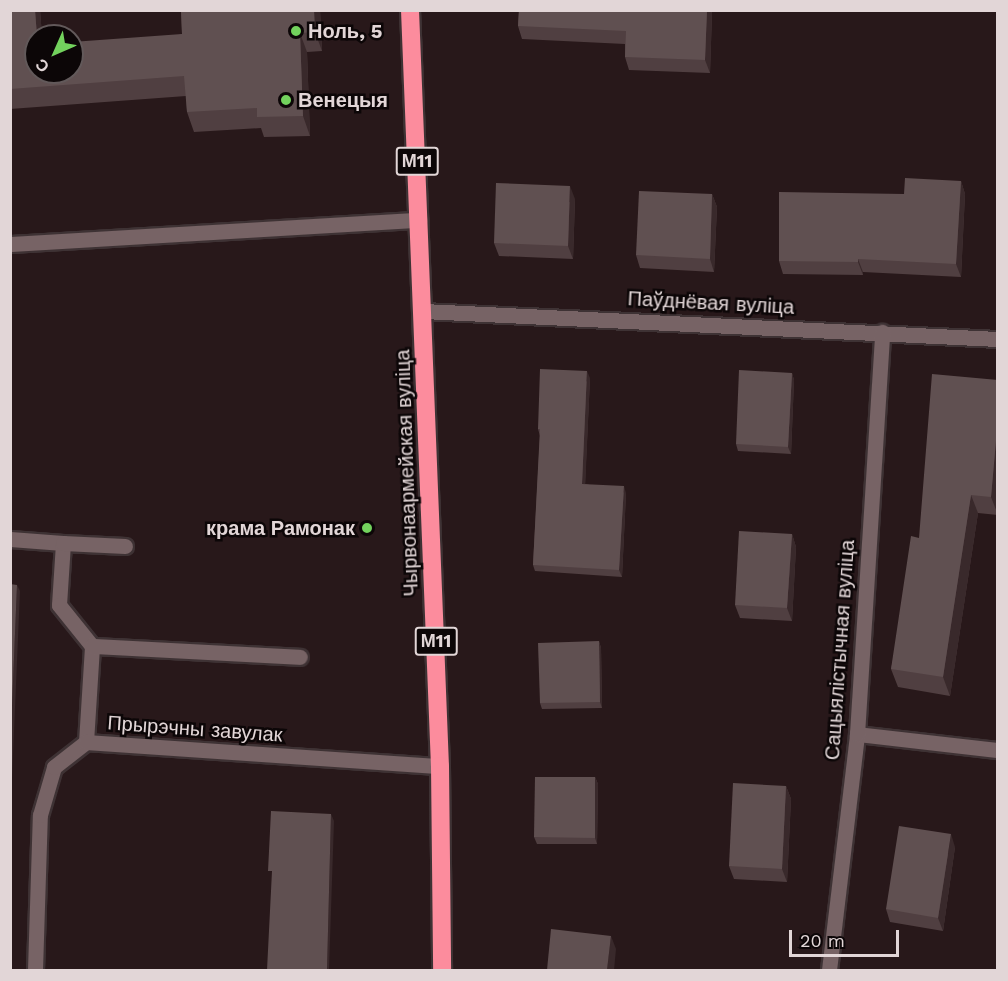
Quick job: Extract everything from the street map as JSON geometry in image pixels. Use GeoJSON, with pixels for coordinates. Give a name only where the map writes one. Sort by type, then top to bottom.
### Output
{"type":"FeatureCollection","features":[{"type":"Feature","properties":{"kind":"highway","name":"Чырвонаармейская вуліца"},"geometry":{"type":"LineString","coordinates":[[410,10],[440,766],[442,970]]}},
{"type":"Feature","properties":{"kind":"street"},"geometry":{"type":"LineString","coordinates":[[10,244],[419,220]]}},
{"type":"Feature","properties":{"kind":"street","name":"Паўднёвая вуліца"},"geometry":{"type":"LineString","coordinates":[[423,311],[998,339]]}},
{"type":"Feature","properties":{"kind":"street","name":"Сацыялістычная вуліца"},"geometry":{"type":"LineString","coordinates":[[829,970],[857,734],[882,332]]}},
{"type":"Feature","properties":{"kind":"street"},"geometry":{"type":"LineString","coordinates":[[10,539],[125,546]]}},
{"type":"Feature","properties":{"kind":"street"},"geometry":{"type":"LineString","coordinates":[[63,543],[59,605],[92,646],[86,742]]}},
{"type":"Feature","properties":{"kind":"street"},"geometry":{"type":"LineString","coordinates":[[92,646],[300,657]]}},
{"type":"Feature","properties":{"kind":"street"},"geometry":{"type":"LineString","coordinates":[[857,734],[998,750]]}},
{"type":"Feature","properties":{"kind":"street","name":"Прырэчны завулак"},"geometry":{"type":"LineString","coordinates":[[35,970],[40,815],[54,766],[86,742],[440,766]]}},
{"type":"Feature","properties":{"kind":"building"},"geometry":{"type":"Polygon","coordinates":[[[10,10],[35,10],[36,24],[24,24],[24,84],[77,84],[10,89],[10,10]]]}},
{"type":"Feature","properties":{"kind":"building"},"geometry":{"type":"Polygon","coordinates":[[[181,10],[314,10],[315,32],[300,33],[303,116],[257,117],[257,108],[187,112],[184,76],[84,83],[84,41],[182,34],[181,10]]]}},
{"type":"Feature","properties":{"kind":"building"},"geometry":{"type":"Polygon","coordinates":[[[519,10],[707,10],[705,60],[625,57],[626,31],[518,26],[519,10]]]}},
{"type":"Feature","properties":{"kind":"building"},"geometry":{"type":"Polygon","coordinates":[[[905,178],[961,181],[956,264],[858,259],[858,262],[779,261],[779,192],[904,194],[905,178]]]}},
{"type":"Feature","properties":{"kind":"building"},"geometry":{"type":"Polygon","coordinates":[[[496,183],[570,186],[568,246],[494,243],[496,183]]]}},
{"type":"Feature","properties":{"kind":"building"},"geometry":{"type":"Polygon","coordinates":[[[639,191],[712,194],[710,259],[636,255],[639,191]]]}},
{"type":"Feature","properties":{"kind":"building"},"geometry":{"type":"Polygon","coordinates":[[[540,369],[587,371],[582,484],[624,486],[619,570],[533,565],[540,429],[538,429],[540,369]]]}},
{"type":"Feature","properties":{"kind":"building"},"geometry":{"type":"Polygon","coordinates":[[[739,370],[792,373],[788,447],[736,444],[739,370]]]}},
{"type":"Feature","properties":{"kind":"building"},"geometry":{"type":"Polygon","coordinates":[[[932,374],[998,380],[998,418],[991,497],[971,495],[943,677],[891,669],[911,536],[919,538],[932,374]]]}},
{"type":"Feature","properties":{"kind":"building"},"geometry":{"type":"Polygon","coordinates":[[[739,531],[792,534],[787,608],[735,605],[739,531]]]}},
{"type":"Feature","properties":{"kind":"building"},"geometry":{"type":"Polygon","coordinates":[[[10,584],[17,585],[10,755],[10,584]]]}},
{"type":"Feature","properties":{"kind":"building"},"geometry":{"type":"Polygon","coordinates":[[[599,641],[600,702],[540,703],[538,643],[599,641]]]}},
{"type":"Feature","properties":{"kind":"building"},"geometry":{"type":"Polygon","coordinates":[[[535,777],[595,777],[595,838],[534,837],[535,777]]]}},
{"type":"Feature","properties":{"kind":"building"},"geometry":{"type":"Polygon","coordinates":[[[733,783],[786,786],[782,869],[729,866],[733,783]]]}},
{"type":"Feature","properties":{"kind":"building"},"geometry":{"type":"Polygon","coordinates":[[[271,811],[331,814],[327,970],[267,970],[272,871],[268,871],[271,811]]]}},
{"type":"Feature","properties":{"kind":"building"},"geometry":{"type":"Polygon","coordinates":[[[899,826],[951,834],[938,918],[886,909],[899,826]]]}},
{"type":"Feature","properties":{"kind":"building"},"geometry":{"type":"Polygon","coordinates":[[[551,929],[611,936],[607,970],[547,970],[551,929]]]}},
{"type":"Feature","properties":{"kind":"place","name":"Ноль, 5"},"geometry":{"type":"Point","coordinates":[296,31]}},
{"type":"Feature","properties":{"kind":"place","name":"Венецыя"},"geometry":{"type":"Point","coordinates":[286,100]}},
{"type":"Feature","properties":{"kind":"place","name":"крама Рамонак"},"geometry":{"type":"Point","coordinates":[367,528]}}]}
